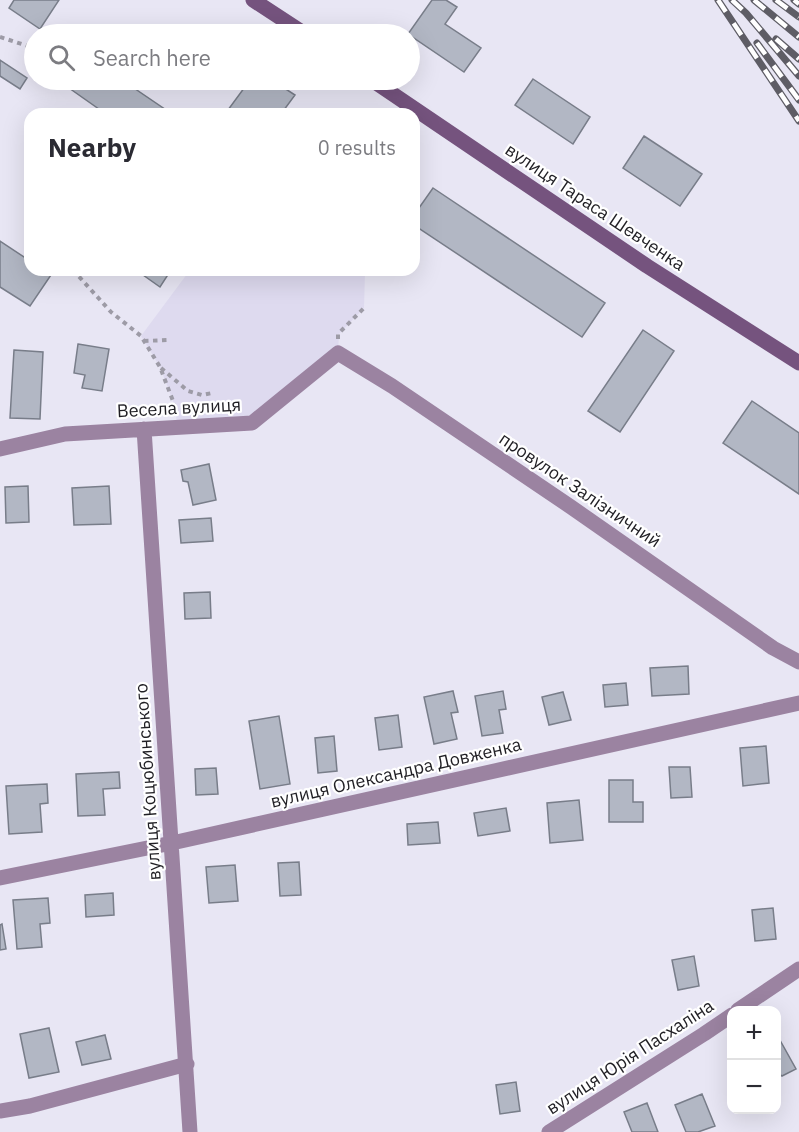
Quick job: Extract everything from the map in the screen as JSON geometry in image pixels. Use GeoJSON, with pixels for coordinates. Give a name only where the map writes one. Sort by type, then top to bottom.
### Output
{"type":"FeatureCollection","features":[{"type":"Feature","properties":{"kind":"main road"},"geometry":{"type":"LineString","coordinates":[[253,0],[290,24]]}},
{"type":"Feature","properties":{"kind":"main road","name":"вулиця Тараса Шевченка"},"geometry":{"type":"LineString","coordinates":[[387,90],[413,108]]}},
{"type":"Feature","properties":{"kind":"main road","name":"вулиця Тараса Шевченка"},"geometry":{"type":"LineString","coordinates":[[420,112],[647,266],[799,363]]}},
{"type":"Feature","properties":{"kind":"street","name":"Весела вулиця"},"geometry":{"type":"LineString","coordinates":[[0,448],[65,434],[252,423],[338,353]]}},
{"type":"Feature","properties":{"kind":"street","name":"провулок Залізничний"},"geometry":{"type":"LineString","coordinates":[[338,353],[392,386],[571,507],[773,648],[799,662]]}},
{"type":"Feature","properties":{"kind":"street","name":"вулиця Коцюбинського"},"geometry":{"type":"LineString","coordinates":[[144,429],[190,1132]]}},
{"type":"Feature","properties":{"kind":"street","name":"вулиця Олександра Довженка"},"geometry":{"type":"LineString","coordinates":[[0,878],[172,843],[799,703]]}},
{"type":"Feature","properties":{"kind":"street","name":"вулиця Юрія Пасхаліна"},"geometry":{"type":"LineString","coordinates":[[745,1006],[799,969]]}},
{"type":"Feature","properties":{"kind":"street","name":"вулиця Юрія Пасхаліна"},"geometry":{"type":"LineString","coordinates":[[549,1132],[727,1018]]}},
{"type":"Feature","properties":{"kind":"street"},"geometry":{"type":"LineString","coordinates":[[0,1111],[30,1106],[187,1064]]}},
{"type":"Feature","properties":{"kind":"path"},"geometry":{"type":"LineString","coordinates":[[0,37],[24,45]]}},
{"type":"Feature","properties":{"kind":"path"},"geometry":{"type":"LineString","coordinates":[[78,276],[111,312],[141,336],[160,367],[173,401],[178,428]]}},
{"type":"Feature","properties":{"kind":"path"},"geometry":{"type":"LineString","coordinates":[[338,353],[339,334],[364,308]]}},
{"type":"Feature","properties":{"kind":"path"},"geometry":{"type":"LineString","coordinates":[[144,341],[168,340]]}},
{"type":"Feature","properties":{"kind":"path"},"geometry":{"type":"LineString","coordinates":[[160,367],[188,391],[202,395],[212,393]]}},
{"type":"Feature","properties":{"kind":"shaded area"},"geometry":{"type":"Polygon","coordinates":[[[186,276],[365,276],[364,308],[339,334],[338,353],[252,423],[178,428],[173,401],[160,367],[141,336],[186,276]]]}},
{"type":"Feature","properties":{"kind":"building"},"geometry":{"type":"Polygon","coordinates":[[[14,0],[59,0],[43,24],[33,24],[9,8],[14,0]]]}},
{"type":"Feature","properties":{"kind":"building"},"geometry":{"type":"Polygon","coordinates":[[[432,0],[446,0],[457,7],[445,24],[481,48],[464,72],[420,42],[420,24],[415,24],[432,0]]]}},
{"type":"Feature","properties":{"kind":"building"},"geometry":{"type":"Polygon","coordinates":[[[0,60],[24,76],[24,83],[20,89],[0,76],[0,60]]]}},
{"type":"Feature","properties":{"kind":"building"},"geometry":{"type":"Polygon","coordinates":[[[533,79],[590,117],[573,144],[515,105],[533,79]]]}},
{"type":"Feature","properties":{"kind":"building"},"geometry":{"type":"Polygon","coordinates":[[[72,90],[137,90],[163,108],[97,108],[72,90]]]}},
{"type":"Feature","properties":{"kind":"building"},"geometry":{"type":"Polygon","coordinates":[[[243,90],[287,90],[295,95],[285,108],[229,108],[243,90]]]}},
{"type":"Feature","properties":{"kind":"building"},"geometry":{"type":"Polygon","coordinates":[[[644,136],[702,174],[680,206],[623,168],[644,136]]]}},
{"type":"Feature","properties":{"kind":"building"},"geometry":{"type":"Polygon","coordinates":[[[433,188],[605,303],[582,337],[420,229],[420,206],[433,188]]]}},
{"type":"Feature","properties":{"kind":"building"},"geometry":{"type":"Polygon","coordinates":[[[0,241],[24,257],[24,276],[50,276],[30,306],[0,287],[0,241]]]}},
{"type":"Feature","properties":{"kind":"building"},"geometry":{"type":"Polygon","coordinates":[[[144,276],[167,276],[160,287],[144,276]]]}},
{"type":"Feature","properties":{"kind":"building"},"geometry":{"type":"Polygon","coordinates":[[[643,330],[674,351],[620,432],[588,411],[643,330]]]}},
{"type":"Feature","properties":{"kind":"building"},"geometry":{"type":"Polygon","coordinates":[[[78,344],[109,349],[102,391],[82,388],[85,375],[74,373],[78,344]]]}},
{"type":"Feature","properties":{"kind":"building"},"geometry":{"type":"Polygon","coordinates":[[[14,350],[43,352],[40,419],[10,418],[14,350]]]}},
{"type":"Feature","properties":{"kind":"building"},"geometry":{"type":"Polygon","coordinates":[[[752,401],[799,433],[799,494],[723,443],[752,401]]]}},
{"type":"Feature","properties":{"kind":"building"},"geometry":{"type":"Polygon","coordinates":[[[209,464],[216,500],[193,505],[188,482],[183,481],[181,470],[209,464]]]}},
{"type":"Feature","properties":{"kind":"building"},"geometry":{"type":"Polygon","coordinates":[[[28,486],[29,522],[6,523],[5,487],[28,486]]]}},
{"type":"Feature","properties":{"kind":"building"},"geometry":{"type":"Polygon","coordinates":[[[109,486],[111,524],[74,525],[72,488],[109,486]]]}},
{"type":"Feature","properties":{"kind":"building"},"geometry":{"type":"Polygon","coordinates":[[[211,518],[213,541],[181,543],[179,520],[211,518]]]}},
{"type":"Feature","properties":{"kind":"building"},"geometry":{"type":"Polygon","coordinates":[[[210,592],[211,618],[185,619],[184,593],[210,592]]]}},
{"type":"Feature","properties":{"kind":"building"},"geometry":{"type":"Polygon","coordinates":[[[688,666],[689,694],[652,696],[650,668],[688,666]]]}},
{"type":"Feature","properties":{"kind":"building"},"geometry":{"type":"Polygon","coordinates":[[[626,683],[628,705],[605,707],[603,685],[626,683]]]}},
{"type":"Feature","properties":{"kind":"building"},"geometry":{"type":"Polygon","coordinates":[[[453,691],[458,712],[451,713],[457,739],[434,744],[424,697],[453,691]]]}},
{"type":"Feature","properties":{"kind":"building"},"geometry":{"type":"Polygon","coordinates":[[[503,691],[506,709],[499,710],[503,733],[482,736],[475,696],[503,691]]]}},
{"type":"Feature","properties":{"kind":"building"},"geometry":{"type":"Polygon","coordinates":[[[563,692],[571,720],[549,725],[542,697],[563,692]]]}},
{"type":"Feature","properties":{"kind":"building"},"geometry":{"type":"Polygon","coordinates":[[[398,715],[402,747],[379,750],[375,718],[398,715]]]}},
{"type":"Feature","properties":{"kind":"building"},"geometry":{"type":"Polygon","coordinates":[[[279,716],[290,784],[260,789],[249,721],[279,716]]]}},
{"type":"Feature","properties":{"kind":"building"},"geometry":{"type":"Polygon","coordinates":[[[334,736],[337,771],[318,773],[315,738],[334,736]]]}},
{"type":"Feature","properties":{"kind":"building"},"geometry":{"type":"Polygon","coordinates":[[[766,746],[769,783],[743,786],[740,748],[766,746]]]}},
{"type":"Feature","properties":{"kind":"building"},"geometry":{"type":"Polygon","coordinates":[[[669,767],[690,767],[692,797],[671,798],[669,767]]]}},
{"type":"Feature","properties":{"kind":"building"},"geometry":{"type":"Polygon","coordinates":[[[216,768],[218,794],[196,795],[195,769],[216,768]]]}},
{"type":"Feature","properties":{"kind":"building"},"geometry":{"type":"Polygon","coordinates":[[[119,772],[120,788],[103,789],[105,815],[78,816],[76,774],[119,772]]]}},
{"type":"Feature","properties":{"kind":"building"},"geometry":{"type":"Polygon","coordinates":[[[609,780],[633,780],[633,802],[643,802],[643,822],[609,822],[609,780]]]}},
{"type":"Feature","properties":{"kind":"building"},"geometry":{"type":"Polygon","coordinates":[[[47,784],[48,803],[40,804],[42,832],[9,834],[6,786],[47,784]]]}},
{"type":"Feature","properties":{"kind":"building"},"geometry":{"type":"Polygon","coordinates":[[[579,800],[583,840],[550,843],[547,803],[579,800]]]}},
{"type":"Feature","properties":{"kind":"building"},"geometry":{"type":"Polygon","coordinates":[[[506,808],[510,831],[478,836],[474,813],[506,808]]]}},
{"type":"Feature","properties":{"kind":"building"},"geometry":{"type":"Polygon","coordinates":[[[438,822],[440,843],[408,845],[407,824],[438,822]]]}},
{"type":"Feature","properties":{"kind":"building"},"geometry":{"type":"Polygon","coordinates":[[[299,862],[301,895],[280,896],[278,863],[299,862]]]}},
{"type":"Feature","properties":{"kind":"building"},"geometry":{"type":"Polygon","coordinates":[[[235,865],[238,901],[209,903],[206,867],[235,865]]]}},
{"type":"Feature","properties":{"kind":"building"},"geometry":{"type":"Polygon","coordinates":[[[113,893],[114,915],[86,917],[85,895],[113,893]]]}},
{"type":"Feature","properties":{"kind":"building"},"geometry":{"type":"Polygon","coordinates":[[[48,898],[50,923],[40,924],[42,947],[17,949],[13,900],[48,898]]]}},
{"type":"Feature","properties":{"kind":"building"},"geometry":{"type":"Polygon","coordinates":[[[773,908],[776,939],[755,941],[752,910],[773,908]]]}},
{"type":"Feature","properties":{"kind":"building"},"geometry":{"type":"Polygon","coordinates":[[[2,924],[6,949],[0,950],[0,925],[2,924]]]}},
{"type":"Feature","properties":{"kind":"building"},"geometry":{"type":"Polygon","coordinates":[[[694,956],[699,986],[678,990],[672,960],[694,956]]]}},
{"type":"Feature","properties":{"kind":"building"},"geometry":{"type":"Polygon","coordinates":[[[49,1028],[59,1072],[29,1078],[20,1034],[49,1028]]]}},
{"type":"Feature","properties":{"kind":"building"},"geometry":{"type":"Polygon","coordinates":[[[105,1035],[111,1059],[82,1065],[76,1042],[105,1035]]]}},
{"type":"Feature","properties":{"kind":"building"},"geometry":{"type":"Polygon","coordinates":[[[781,1042],[796,1069],[781,1075],[781,1042]]]}},
{"type":"Feature","properties":{"kind":"building"},"geometry":{"type":"Polygon","coordinates":[[[516,1082],[520,1111],[500,1114],[496,1085],[516,1082]]]}},
{"type":"Feature","properties":{"kind":"building"},"geometry":{"type":"Polygon","coordinates":[[[702,1094],[715,1126],[698,1132],[686,1132],[675,1105],[702,1094]]]}},
{"type":"Feature","properties":{"kind":"building"},"geometry":{"type":"Polygon","coordinates":[[[647,1103],[658,1132],[632,1132],[624,1112],[647,1103]]]}},
{"type":"Feature","properties":{"kind":"railway"},"geometry":{"type":"LineString","coordinates":[[718,0],[799,121]]}},
{"type":"Feature","properties":{"kind":"railway"},"geometry":{"type":"LineString","coordinates":[[732,0],[746,13],[799,76]]}},
{"type":"Feature","properties":{"kind":"railway"},"geometry":{"type":"LineString","coordinates":[[754,0],[799,37]]}},
{"type":"Feature","properties":{"kind":"railway"},"geometry":{"type":"LineString","coordinates":[[776,0],[799,17]]}},
{"type":"Feature","properties":{"kind":"railway"},"geometry":{"type":"LineString","coordinates":[[794,0],[799,4]]}},
{"type":"Feature","properties":{"kind":"railway"},"geometry":{"type":"LineString","coordinates":[[776,39],[799,59]]}},
{"type":"Feature","properties":{"kind":"railway"},"geometry":{"type":"LineString","coordinates":[[757,43],[799,100]]}}]}
